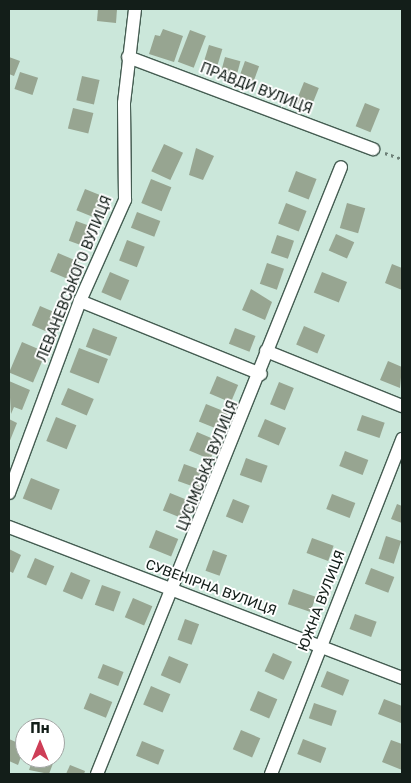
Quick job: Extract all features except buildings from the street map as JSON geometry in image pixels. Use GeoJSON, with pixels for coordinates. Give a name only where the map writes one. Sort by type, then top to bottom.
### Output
{"type":"FeatureCollection","features":[{"type":"Feature","properties":{"kind":"street","name":"ЛЕВАНЕВСЬКОГО ВУЛИЦЯ"},"geometry":{"type":"LineString","coordinates":[[9,494],[80,301],[125,200],[124,103],[135,9]]}},
{"type":"Feature","properties":{"kind":"street","name":"ПРАВДИ ВУЛИЦЯ"},"geometry":{"type":"LineString","coordinates":[[128,57],[373,149]]}},
{"type":"Feature","properties":{"kind":"street","name":"ЦУСІМСЬКА ВУЛИЦЯ"},"geometry":{"type":"LineString","coordinates":[[97,774],[261,374],[266,351],[341,167]]}},
{"type":"Feature","properties":{"kind":"street"},"geometry":{"type":"LineString","coordinates":[[80,301],[261,374]]}},
{"type":"Feature","properties":{"kind":"street"},"geometry":{"type":"LineString","coordinates":[[266,351],[402,406]]}},
{"type":"Feature","properties":{"kind":"street","name":"ЮЖНА ВУЛИЦЯ"},"geometry":{"type":"LineString","coordinates":[[271,774],[402,439]]}},
{"type":"Feature","properties":{"kind":"street","name":"СУВЕНІРНА ВУЛИЦЯ"},"geometry":{"type":"LineString","coordinates":[[9,527],[173,591],[321,644],[402,678]]}}]}
